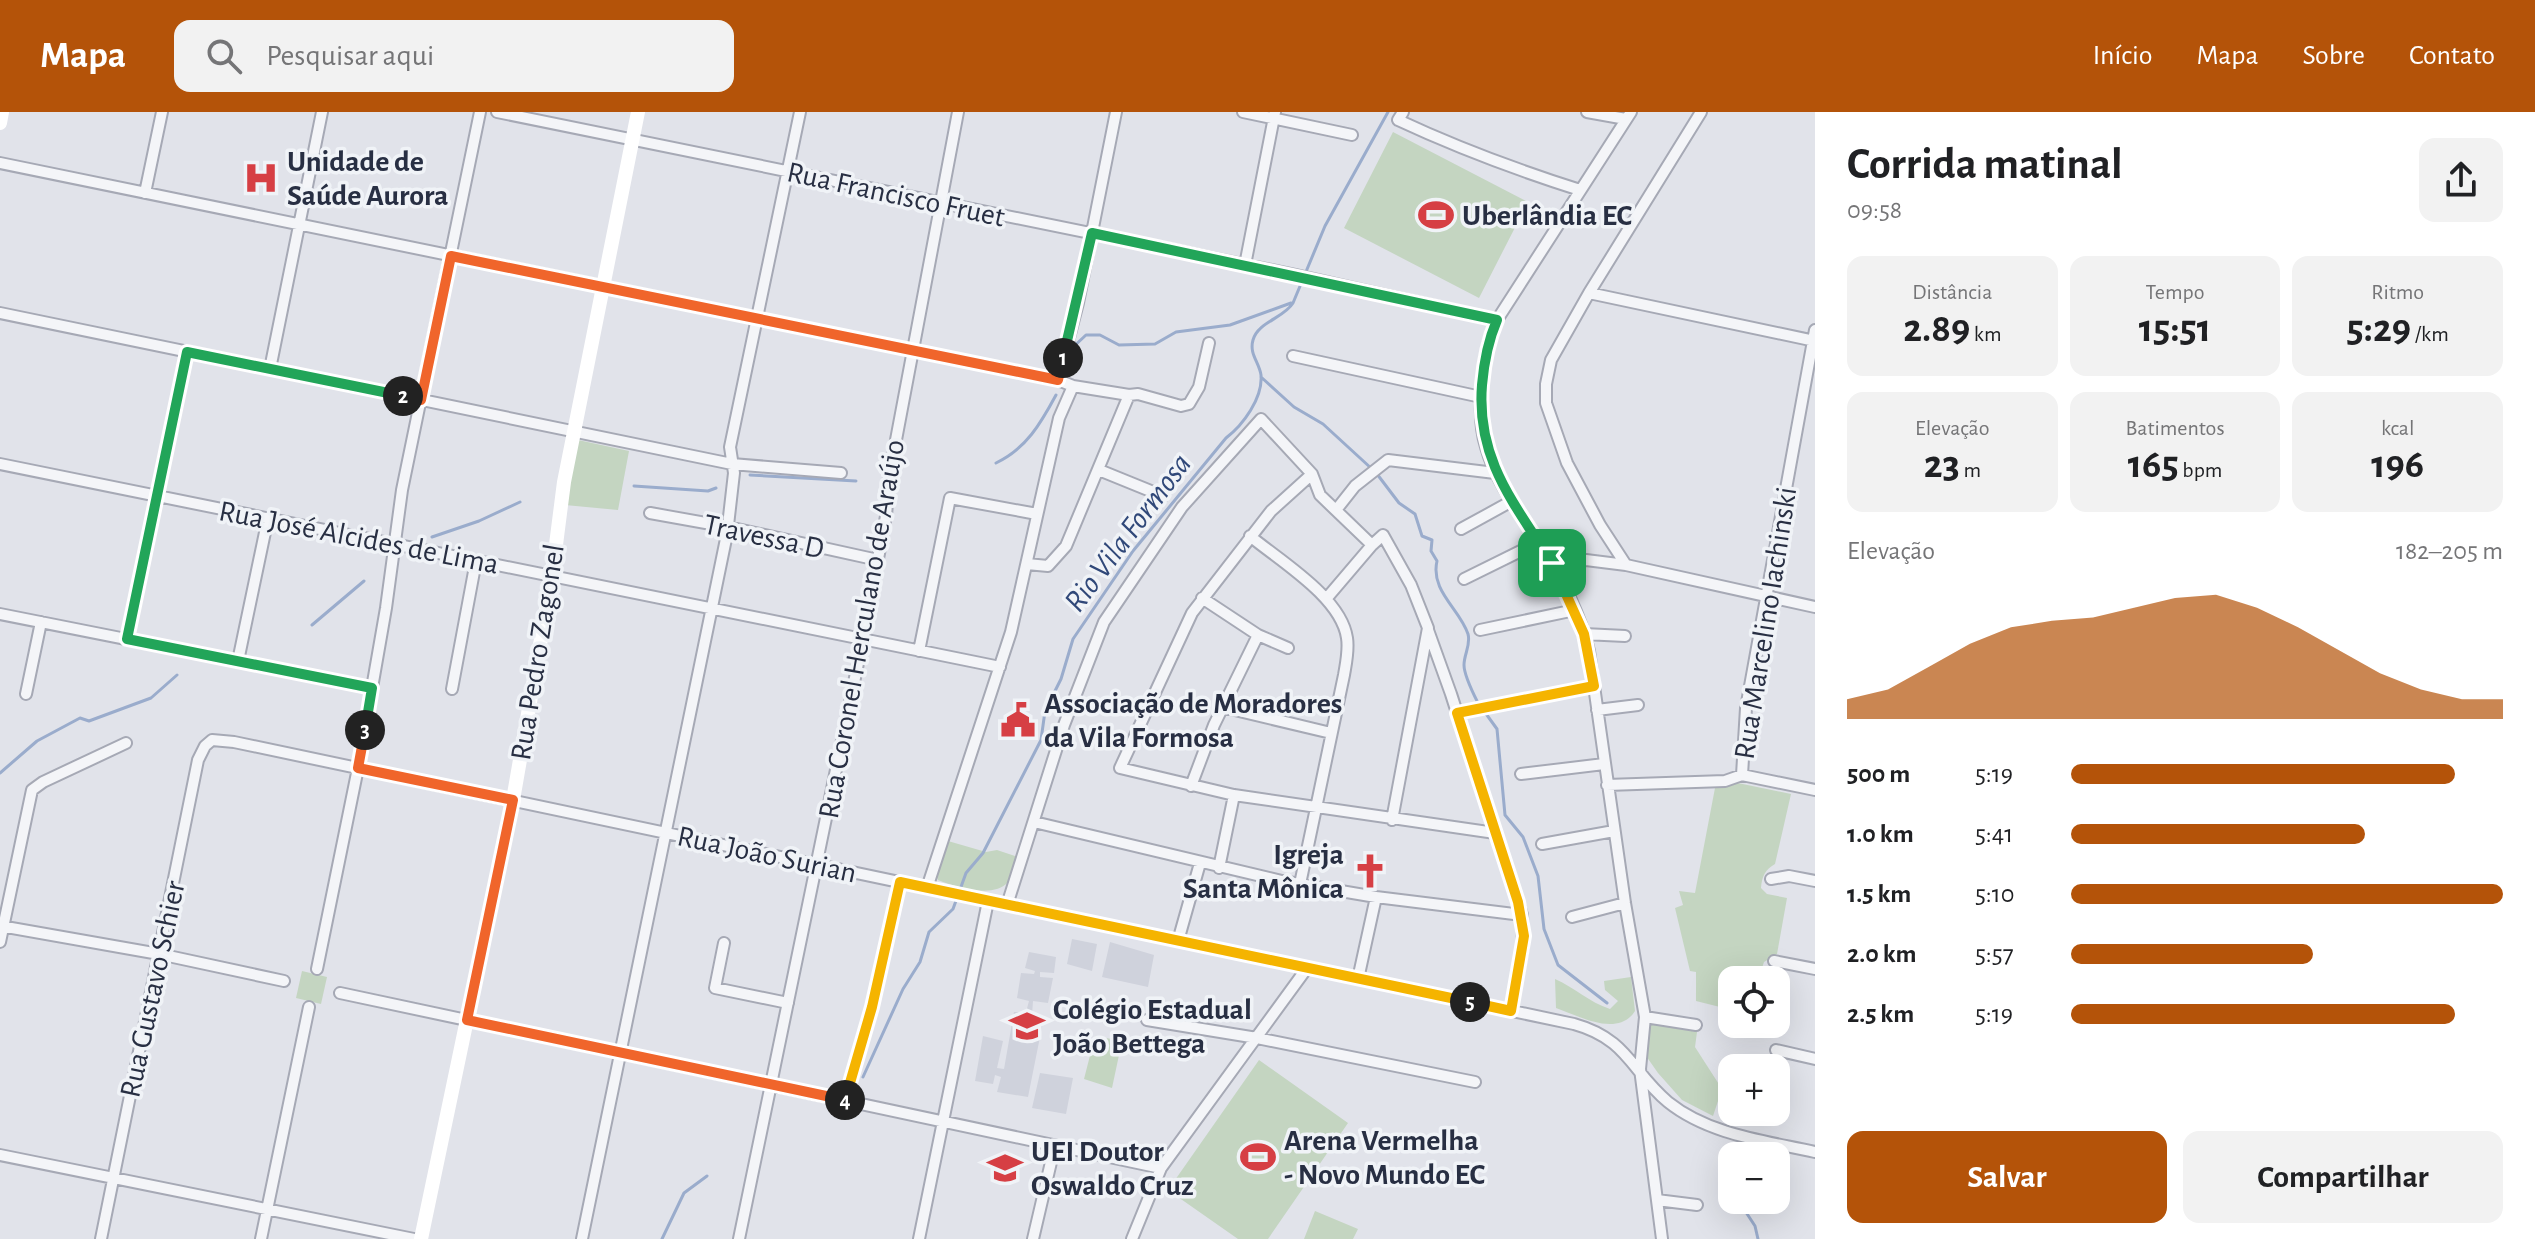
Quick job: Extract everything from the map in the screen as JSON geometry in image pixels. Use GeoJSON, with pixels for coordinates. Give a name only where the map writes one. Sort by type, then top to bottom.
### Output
{"type":"FeatureCollection","features":[{"type":"Feature","properties":{"kind":"street"},"geometry":{"type":"LineString","coordinates":[[0,123],[2,112]]}},
{"type":"Feature","properties":{"kind":"street"},"geometry":{"type":"LineString","coordinates":[[145,193],[162,112]]}},
{"type":"Feature","properties":{"kind":"street"},"geometry":{"type":"LineString","coordinates":[[270,369],[322,112]]}},
{"type":"Feature","properties":{"kind":"street"},"geometry":{"type":"LineString","coordinates":[[317,969],[358,768],[421,400],[480,112]]}},
{"type":"Feature","properties":{"kind":"street","name":"Rua Francisco Fruet"},"geometry":{"type":"LineString","coordinates":[[497,112],[1300,276],[1497,320]]}},
{"type":"Feature","properties":{"kind":"street","name":"Rua Pedro Zagonel"},"geometry":{"type":"LineString","coordinates":[[421,1239],[513,800],[574,431],[638,112]]}},
{"type":"Feature","properties":{"kind":"street"},"geometry":{"type":"LineString","coordinates":[[582,1239],[728,527],[734,473],[730,447],[800,112]]}},
{"type":"Feature","properties":{"kind":"street","name":"Rua Coronel Herculano de Araújo"},"geometry":{"type":"LineString","coordinates":[[739,1239],[863,639],[889,477],[958,112]]}},
{"type":"Feature","properties":{"kind":"street"},"geometry":{"type":"LineString","coordinates":[[927,888],[1000,667],[1027,564],[1060,413],[1078,303],[1116,112]]}},
{"type":"Feature","properties":{"kind":"street"},"geometry":{"type":"LineString","coordinates":[[1243,112],[1275,115],[1352,135]]}},
{"type":"Feature","properties":{"kind":"street"},"geometry":{"type":"LineString","coordinates":[[1587,112],[1629,116],[1497,320],[1487,350],[1481,397],[1483,435],[1495,473],[1552,563],[1584,634],[1645,1017],[1640,1069],[1662,1239]]}},
{"type":"Feature","properties":{"kind":"street"},"geometry":{"type":"LineString","coordinates":[[1626,565],[1600,525],[1567,463],[1546,403],[1546,384],[1551,360],[1589,293],[1701,112]]}},
{"type":"Feature","properties":{"kind":"street"},"geometry":{"type":"LineString","coordinates":[[1245,265],[1275,115]]}},
{"type":"Feature","properties":{"kind":"street"},"geometry":{"type":"LineString","coordinates":[[1400,116],[1486,159],[1580,190]]}},
{"type":"Feature","properties":{"kind":"street"},"geometry":{"type":"LineString","coordinates":[[0,163],[1065,383],[1138,394],[1181,406],[1189,404],[1199,387],[1209,343]]}},
{"type":"Feature","properties":{"kind":"street"},"geometry":{"type":"LineString","coordinates":[[1589,293],[1814,337]]}},
{"type":"Feature","properties":{"kind":"street"},"geometry":{"type":"LineString","coordinates":[[0,313],[732,464],[841,473]]}},
{"type":"Feature","properties":{"kind":"street","name":"Rua Marcelino Iachinski"},"geometry":{"type":"LineString","coordinates":[[1742,775],[1746,708],[1814,337]]}},
{"type":"Feature","properties":{"kind":"street"},"geometry":{"type":"LineString","coordinates":[[127,639],[187,352]]}},
{"type":"Feature","properties":{"kind":"street"},"geometry":{"type":"LineString","coordinates":[[1293,356],[1481,397]]}},
{"type":"Feature","properties":{"kind":"street"},"geometry":{"type":"LineString","coordinates":[[1027,564],[1048,566],[1076,526],[1129,395]]}},
{"type":"Feature","properties":{"kind":"street"},"geometry":{"type":"LineString","coordinates":[[1007,905],[1080,681],[1113,606],[1182,507],[1261,419],[1312,474],[1317,491],[1372,545]]}},
{"type":"Feature","properties":{"kind":"street","name":"Rua José Alcides de Lima"},"geometry":{"type":"LineString","coordinates":[[0,464],[1000,667]]}},
{"type":"Feature","properties":{"kind":"street"},"geometry":{"type":"LineString","coordinates":[[1336,510],[1379,467],[1495,473]]}},
{"type":"Feature","properties":{"kind":"street"},"geometry":{"type":"LineString","coordinates":[[1099,470],[1163,496]]}},
{"type":"Feature","properties":{"kind":"street"},"geometry":{"type":"LineString","coordinates":[[1312,474],[1281,500],[1202,598],[1179,637],[1120,768],[1234,795],[1495,833]]}},
{"type":"Feature","properties":{"kind":"street"},"geometry":{"type":"LineString","coordinates":[[919,651],[950,498],[1037,514]]}},
{"type":"Feature","properties":{"kind":"street"},"geometry":{"type":"LineString","coordinates":[[1461,529],[1512,501]]}},
{"type":"Feature","properties":{"kind":"street","name":"Travessa D"},"geometry":{"type":"LineString","coordinates":[[650,513],[878,560]]}},
{"type":"Feature","properties":{"kind":"street"},"geometry":{"type":"LineString","coordinates":[[238,661],[268,518]]}},
{"type":"Feature","properties":{"kind":"street"},"geometry":{"type":"LineString","coordinates":[[1326,599],[1383,535],[1411,585],[1428,628],[1522,915],[1523,945],[1511,1011]]}},
{"type":"Feature","properties":{"kind":"street"},"geometry":{"type":"LineString","coordinates":[[1250,536],[1326,599],[1342,620],[1347,640],[1346,660],[1300,884]]}},
{"type":"Feature","properties":{"kind":"street"},"geometry":{"type":"LineString","coordinates":[[1464,579],[1539,542]]}},
{"type":"Feature","properties":{"kind":"street"},"geometry":{"type":"LineString","coordinates":[[1552,563],[1586,560],[1626,565],[1815,607]]}},
{"type":"Feature","properties":{"kind":"street"},"geometry":{"type":"LineString","coordinates":[[452,689],[476,561]]}},
{"type":"Feature","properties":{"kind":"street"},"geometry":{"type":"LineString","coordinates":[[1202,598],[1258,635],[1288,648]]}},
{"type":"Feature","properties":{"kind":"street"},"geometry":{"type":"LineString","coordinates":[[1480,630],[1575,610]]}},
{"type":"Feature","properties":{"kind":"street"},"geometry":{"type":"LineString","coordinates":[[0,614],[372,688]]}},
{"type":"Feature","properties":{"kind":"street"},"geometry":{"type":"LineString","coordinates":[[26,694],[41,622]]}},
{"type":"Feature","properties":{"kind":"street"},"geometry":{"type":"LineString","coordinates":[[1392,820],[1428,628]]}},
{"type":"Feature","properties":{"kind":"street"},"geometry":{"type":"LineString","coordinates":[[1584,634],[1625,636]]}},
{"type":"Feature","properties":{"kind":"street"},"geometry":{"type":"LineString","coordinates":[[1191,786],[1222,707],[1258,635]]}},
{"type":"Feature","properties":{"kind":"street"},"geometry":{"type":"LineString","coordinates":[[1457,713],[1594,686]]}},
{"type":"Feature","properties":{"kind":"street"},"geometry":{"type":"LineString","coordinates":[[1597,710],[1638,705]]}},
{"type":"Feature","properties":{"kind":"street"},"geometry":{"type":"LineString","coordinates":[[1222,707],[1331,733]]}},
{"type":"Feature","properties":{"kind":"street","name":"Rua João Surian"},"geometry":{"type":"LineString","coordinates":[[208,741],[227,740],[1590,1029],[1615,1043],[1666,1100],[1695,1119],[1725,1131],[1815,1152]]}},
{"type":"Feature","properties":{"kind":"street","name":"Rua Gustavo Schier"},"geometry":{"type":"LineString","coordinates":[[101,1239],[198,760],[208,741]]}},
{"type":"Feature","properties":{"kind":"street"},"geometry":{"type":"LineString","coordinates":[[0,942],[30,794],[43,782],[126,743]]}},
{"type":"Feature","properties":{"kind":"street"},"geometry":{"type":"LineString","coordinates":[[1521,774],[1604,764]]}},
{"type":"Feature","properties":{"kind":"street"},"geometry":{"type":"LineString","coordinates":[[1607,785],[1725,781],[1742,775],[1815,790]]}},
{"type":"Feature","properties":{"kind":"street"},"geometry":{"type":"LineString","coordinates":[[1219,868],[1234,795]]}},
{"type":"Feature","properties":{"kind":"street"},"geometry":{"type":"LineString","coordinates":[[1034,822],[1219,868],[1300,884],[1522,915]]}},
{"type":"Feature","properties":{"kind":"street"},"geometry":{"type":"LineString","coordinates":[[1542,844],[1614,831]]}},
{"type":"Feature","properties":{"kind":"street"},"geometry":{"type":"LineString","coordinates":[[1178,941],[1200,863]]}},
{"type":"Feature","properties":{"kind":"street"},"geometry":{"type":"LineString","coordinates":[[1771,879],[1789,876],[1815,881]]}},
{"type":"Feature","properties":{"kind":"street"},"geometry":{"type":"LineString","coordinates":[[845,1101],[872,1007],[900,882]]}},
{"type":"Feature","properties":{"kind":"street"},"geometry":{"type":"LineString","coordinates":[[1358,979],[1376,897]]}},
{"type":"Feature","properties":{"kind":"street"},"geometry":{"type":"LineString","coordinates":[[919,1239],[988,901]]}},
{"type":"Feature","properties":{"kind":"street"},"geometry":{"type":"LineString","coordinates":[[1572,917],[1625,903]]}},
{"type":"Feature","properties":{"kind":"street"},"geometry":{"type":"LineString","coordinates":[[2,926],[159,954],[284,981]]}},
{"type":"Feature","properties":{"kind":"street"},"geometry":{"type":"LineString","coordinates":[[724,943],[715,988],[788,1003]]}},
{"type":"Feature","properties":{"kind":"street"},"geometry":{"type":"LineString","coordinates":[[1774,961],[1815,969]]}},
{"type":"Feature","properties":{"kind":"street"},"geometry":{"type":"LineString","coordinates":[[1136,1238],[1161,1168],[1307,968]]}},
{"type":"Feature","properties":{"kind":"street"},"geometry":{"type":"LineString","coordinates":[[340,993],[1161,1168]]}},
{"type":"Feature","properties":{"kind":"street"},"geometry":{"type":"LineString","coordinates":[[261,1239],[309,1007]]}},
{"type":"Feature","properties":{"kind":"street"},"geometry":{"type":"LineString","coordinates":[[1645,1017],[1696,1025]]}},
{"type":"Feature","properties":{"kind":"street"},"geometry":{"type":"LineString","coordinates":[[1147,1020],[1257,1038],[1475,1082]]}},
{"type":"Feature","properties":{"kind":"street"},"geometry":{"type":"LineString","coordinates":[[1776,1050],[1815,1059]]}},
{"type":"Feature","properties":{"kind":"street"},"geometry":{"type":"LineString","coordinates":[[1033,1239],[1055,1145]]}},
{"type":"Feature","properties":{"kind":"street"},"geometry":{"type":"LineString","coordinates":[[0,1155],[414,1239]]}},
{"type":"Feature","properties":{"kind":"street"},"geometry":{"type":"LineString","coordinates":[[1657,1200],[1697,1205]]}},
{"type":"Feature","properties":{"kind":"shaded area"},"geometry":{"type":"Polygon","coordinates":[[[1072,939],[1097,944],[1092,971],[1067,964],[1072,939]]]}},
{"type":"Feature","properties":{"kind":"shaded area"},"geometry":{"type":"Polygon","coordinates":[[[1110,942],[1154,955],[1148,987],[1102,977],[1110,942]]]}},
{"type":"Feature","properties":{"kind":"shaded area","name":"Colégio Estadual João Bettega"},"geometry":{"type":"Polygon","coordinates":[[[1029,952],[1056,957],[1054,973],[1040,972],[1040,977],[1053,978],[1048,1003],[1033,1001],[1032,1015],[1044,1017],[1028,1097],[997,1092],[1001,1077],[995,1075],[993,1084],[975,1081],[983,1036],[1003,1041],[997,1068],[1004,1069],[1014,1012],[1026,1012],[1029,1001],[1017,998],[1021,973],[1034,974],[1035,971],[1025,968],[1029,952]]]}},
{"type":"Feature","properties":{"kind":"shaded area"},"geometry":{"type":"Polygon","coordinates":[[[1040,1073],[1073,1078],[1066,1114],[1032,1108],[1040,1073]]]}},
{"type":"Feature","properties":{"kind":"green space","name":"Uberlândia EC"},"geometry":{"type":"Polygon","coordinates":[[[1393,132],[1528,202],[1479,298],[1344,228],[1393,132]]]}},
{"type":"Feature","properties":{"kind":"green space"},"geometry":{"type":"Polygon","coordinates":[[[578,440],[629,451],[618,510],[565,505],[578,440]]]}},
{"type":"Feature","properties":{"kind":"green space"},"geometry":{"type":"Polygon","coordinates":[[[1733,782],[1791,794],[1775,864],[1765,874],[1761,888],[1767,894],[1787,898],[1777,954],[1763,966],[1718,966],[1718,1006],[1696,1001],[1696,972],[1690,971],[1675,908],[1683,905],[1679,891],[1695,893],[1715,788],[1733,782]]]}},
{"type":"Feature","properties":{"kind":"green space"},"geometry":{"type":"Polygon","coordinates":[[[948,841],[1018,857],[1010,879],[1002,887],[984,891],[938,880],[936,874],[948,841]]]}},
{"type":"Feature","properties":{"kind":"green space"},"geometry":{"type":"Polygon","coordinates":[[[302,971],[327,977],[321,1004],[296,998],[302,971]]]}},
{"type":"Feature","properties":{"kind":"green space"},"geometry":{"type":"Polygon","coordinates":[[[1631,977],[1635,1011],[1619,1023],[1598,1023],[1556,1008],[1555,979],[1610,1009],[1618,1001],[1605,990],[1604,981],[1631,977]]]}},
{"type":"Feature","properties":{"kind":"green space"},"geometry":{"type":"Polygon","coordinates":[[[1647,1023],[1697,1032],[1695,1047],[1718,1083],[1718,1101],[1713,1116],[1682,1100],[1644,1053],[1647,1023]]]}},
{"type":"Feature","properties":{"kind":"green space"},"geometry":{"type":"Polygon","coordinates":[[[1095,1036],[1122,1041],[1112,1088],[1084,1079],[1095,1036]]]}},
{"type":"Feature","properties":{"kind":"green space","name":"Arena Vermelha - Novo Mundo EC"},"geometry":{"type":"Polygon","coordinates":[[[1259,1060],[1348,1123],[1268,1239],[1238,1239],[1168,1190],[1259,1060]]]}},
{"type":"Feature","properties":{"kind":"green space"},"geometry":{"type":"Polygon","coordinates":[[[1315,1211],[1358,1229],[1353,1239],[1304,1239],[1315,1211]]]}},
{"type":"Feature","properties":{"kind":"waterway","name":"Rio Vila Formosa"},"geometry":{"type":"LineString","coordinates":[[863,1077],[903,989],[920,962],[929,932],[953,909],[966,873],[983,853],[1041,740],[1045,711],[1061,679],[1073,639],[1133,551],[1251,410],[1261,384],[1260,370],[1252,350],[1253,340],[1265,324],[1284,313],[1293,303],[1325,226],[1388,112]]}},
{"type":"Feature","properties":{"kind":"waterway"},"geometry":{"type":"LineString","coordinates":[[1069,373],[1071,349],[1086,335],[1100,335],[1119,345],[1155,344],[1176,332],[1230,325],[1291,303]]}},
{"type":"Feature","properties":{"kind":"waterway"},"geometry":{"type":"LineString","coordinates":[[1261,377],[1294,407],[1323,424],[1372,469]]}},
{"type":"Feature","properties":{"kind":"waterway"},"geometry":{"type":"LineString","coordinates":[[996,463],[1024,443],[1056,395]]}},
{"type":"Feature","properties":{"kind":"waterway"},"geometry":{"type":"LineString","coordinates":[[1377,474],[1399,503],[1415,514],[1422,536],[1432,540],[1431,551],[1437,561],[1438,582],[1468,634],[1464,669],[1479,705]]}},
{"type":"Feature","properties":{"kind":"waterway"},"geometry":{"type":"LineString","coordinates":[[750,475],[856,481]]}},
{"type":"Feature","properties":{"kind":"waterway"},"geometry":{"type":"LineString","coordinates":[[634,486],[708,491],[716,488]]}},
{"type":"Feature","properties":{"kind":"waterway"},"geometry":{"type":"LineString","coordinates":[[432,537],[479,521],[520,502]]}},
{"type":"Feature","properties":{"kind":"waterway"},"geometry":{"type":"LineString","coordinates":[[312,625],[364,581]]}},
{"type":"Feature","properties":{"kind":"waterway"},"geometry":{"type":"LineString","coordinates":[[0,773],[37,741],[80,718],[89,721],[151,698],[177,675]]}},
{"type":"Feature","properties":{"kind":"waterway"},"geometry":{"type":"LineString","coordinates":[[1484,711],[1497,729],[1505,815],[1523,837],[1538,876],[1544,929],[1558,965],[1607,1003]]}},
{"type":"Feature","properties":{"kind":"waterway","name":"Rio Vila Formosa"},"geometry":{"type":"LineString","coordinates":[[662,1239],[684,1193],[707,1176]]}},
{"type":"Feature","properties":{"kind":"waterway"},"geometry":{"type":"LineString","coordinates":[[1747,1214],[1755,1226],[1758,1239]]}},
{"type":"Feature","properties":{"kind":"place","name":"Unidade de Saúde Aurora"},"geometry":{"type":"Point","coordinates":[261,178]}},
{"type":"Feature","properties":{"kind":"place","name":"Uberlândia EC"},"geometry":{"type":"Point","coordinates":[1436,215]}},
{"type":"Feature","properties":{"kind":"place","name":"Associação de Moradores da Vila Formosa"},"geometry":{"type":"Point","coordinates":[1018,720]}},
{"type":"Feature","properties":{"kind":"place","name":"Igreja Santa Mônica"},"geometry":{"type":"Point","coordinates":[1370,871]}},
{"type":"Feature","properties":{"kind":"place","name":"Colégio Estadual João Bettega"},"geometry":{"type":"Point","coordinates":[1027,1026]}},
{"type":"Feature","properties":{"kind":"place","name":"Arena Vermelha - Novo Mundo EC"},"geometry":{"type":"Point","coordinates":[1258,1157]}},
{"type":"Feature","properties":{"kind":"place","name":"UEI Doutor Oswaldo Cruz"},"geometry":{"type":"Point","coordinates":[1005,1168]}},
{"type":"Feature","properties":{"kind":"route"},"geometry":{"type":"LineString","coordinates":[[1092,233],[1497,320],[1484,364],[1481,397],[1485,445],[1498,479],[1552,563],[1584,634],[1594,686],[1457,713],[1524,926],[1511,1011],[900,882],[878,984],[845,1101],[467,1020],[513,800],[358,768],[372,688],[127,639],[187,352],[421,400],[451,256],[1058,380],[1092,233]]}}]}
